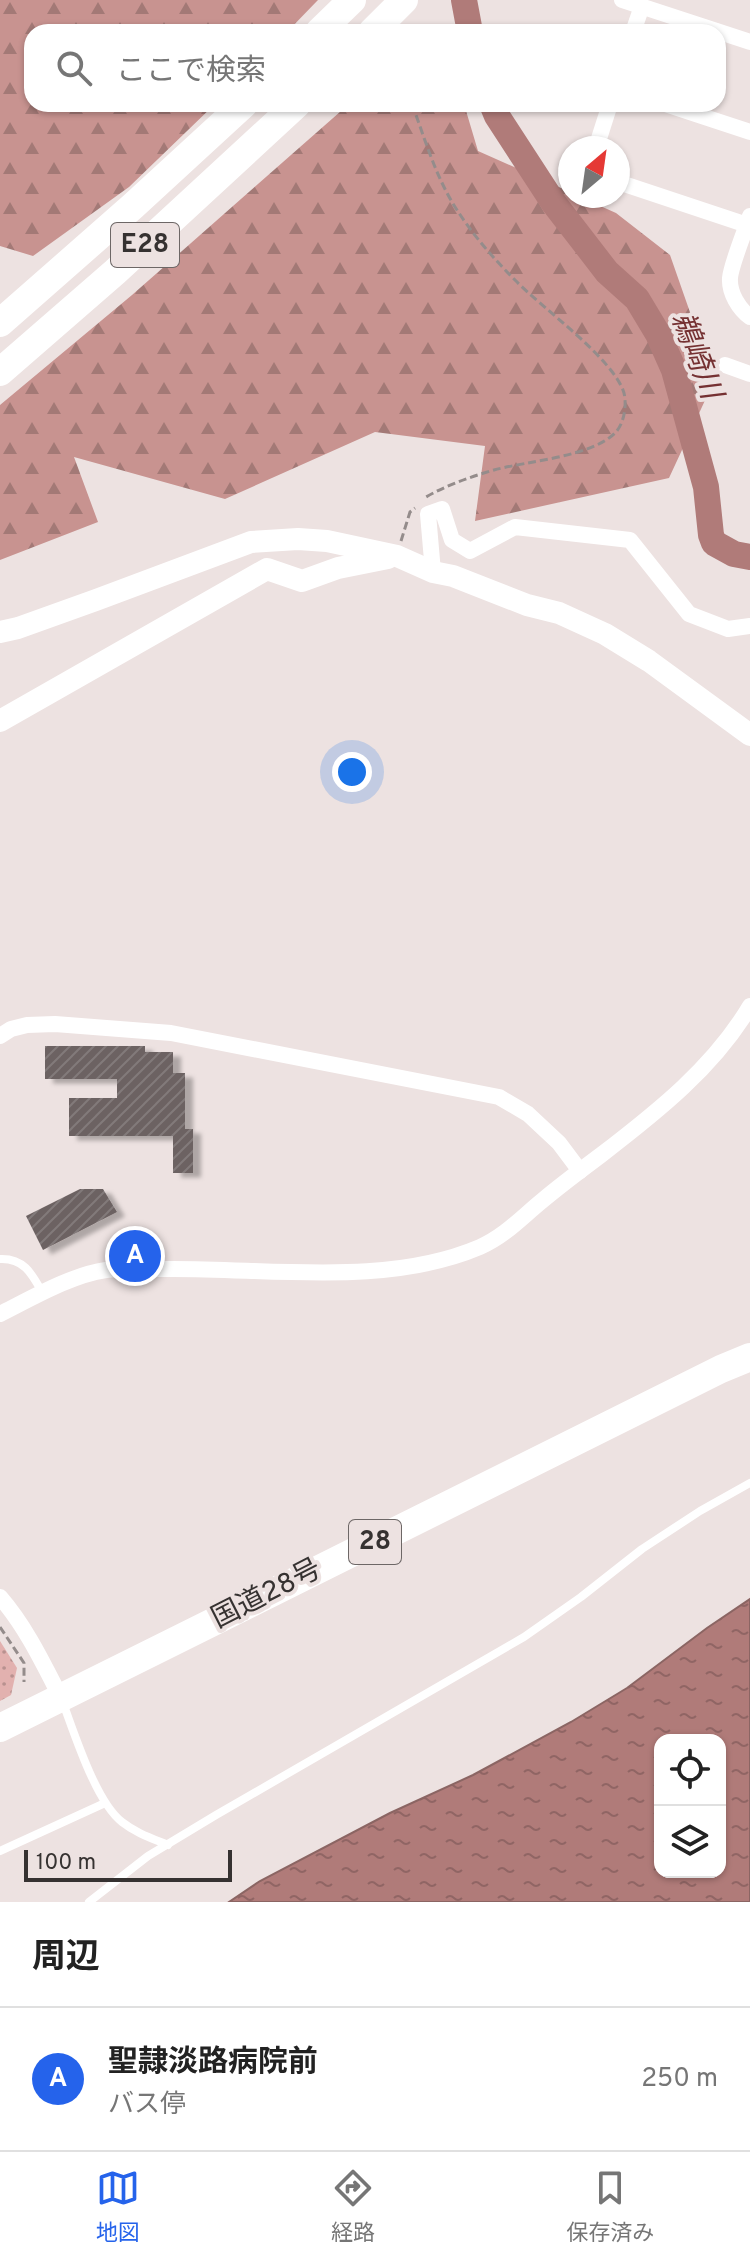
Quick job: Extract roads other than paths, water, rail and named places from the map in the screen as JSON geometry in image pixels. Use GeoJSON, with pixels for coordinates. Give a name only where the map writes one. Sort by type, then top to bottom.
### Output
{"type":"FeatureCollection","features":[{"type":"Feature","properties":{"kind":"highway"},"geometry":{"type":"LineString","coordinates":[[327,24],[352,0]]}},
{"type":"Feature","properties":{"kind":"highway"},"geometry":{"type":"LineString","coordinates":[[380,24],[404,0]]}},
{"type":"Feature","properties":{"kind":"highway","name":"E28"},"geometry":{"type":"LineString","coordinates":[[0,323],[235,112]]}},
{"type":"Feature","properties":{"kind":"highway","name":"E28"},"geometry":{"type":"LineString","coordinates":[[0,372],[115,272],[289,112]]}},
{"type":"Feature","properties":{"kind":"highway","name":"国道28号"},"geometry":{"type":"LineString","coordinates":[[0,1728],[750,1357]]}},
{"type":"Feature","properties":{"kind":"street"},"geometry":{"type":"LineString","coordinates":[[622,0],[696,24]]}},
{"type":"Feature","properties":{"kind":"street"},"geometry":{"type":"LineString","coordinates":[[636,24],[642,6]]}},
{"type":"Feature","properties":{"kind":"street"},"geometry":{"type":"LineString","coordinates":[[726,34],[750,42]]}},
{"type":"Feature","properties":{"kind":"street"},"geometry":{"type":"LineString","coordinates":[[600,136],[607,112]]}},
{"type":"Feature","properties":{"kind":"street"},"geometry":{"type":"LineString","coordinates":[[689,112],[750,132]]}},
{"type":"Feature","properties":{"kind":"street"},"geometry":{"type":"LineString","coordinates":[[630,186],[749,222],[730,278],[737,303],[750,317]]}},
{"type":"Feature","properties":{"kind":"street"},"geometry":{"type":"LineString","coordinates":[[725,365],[749,370]]}},
{"type":"Feature","properties":{"kind":"street"},"geometry":{"type":"LineString","coordinates":[[433,572],[428,514],[442,509],[452,540],[470,551],[515,527],[630,540],[689,614],[728,629],[750,626]]}},
{"type":"Feature","properties":{"kind":"street"},"geometry":{"type":"LineString","coordinates":[[0,632],[251,542],[327,541],[397,556],[433,572],[559,613],[605,634],[649,661],[750,735]]}},
{"type":"Feature","properties":{"kind":"street"},"geometry":{"type":"LineString","coordinates":[[0,721],[267,569],[302,581],[338,568],[397,556]]}},
{"type":"Feature","properties":{"kind":"street"},"geometry":{"type":"LineString","coordinates":[[0,1314],[56,1285],[105,1270],[203,1268],[327,1271],[414,1267],[482,1246],[506,1233],[700,1071],[722,1047],[750,1006]]}},
{"type":"Feature","properties":{"kind":"street"},"geometry":{"type":"LineString","coordinates":[[0,1036],[27,1025],[55,1024],[171,1033],[499,1097],[528,1114],[559,1143],[580,1171]]}},
{"type":"Feature","properties":{"kind":"street"},"geometry":{"type":"LineString","coordinates":[[0,1597],[12,1610],[61,1698]]}},
{"type":"Feature","properties":{"kind":"lane"},"geometry":{"type":"LineString","coordinates":[[0,1259],[17,1261],[25,1266],[42,1292]]}},
{"type":"Feature","properties":{"kind":"lane"},"geometry":{"type":"LineString","coordinates":[[89,1902],[148,1856],[524,1637],[642,1549],[750,1483]]}},
{"type":"Feature","properties":{"kind":"lane"},"geometry":{"type":"LineString","coordinates":[[61,1698],[105,1803],[119,1820],[141,1834],[168,1845]]}},
{"type":"Feature","properties":{"kind":"lane"},"geometry":{"type":"LineString","coordinates":[[0,1851],[105,1803]]}},
{"type":"Feature","properties":{"kind":"water"},"geometry":{"type":"Polygon","coordinates":[[[750,1599],[750,1902],[229,1902],[260,1881],[390,1813],[473,1775],[627,1688],[750,1599]]]}},
{"type":"Feature","properties":{"kind":"waterway","name":"鵜崎川"},"geometry":{"type":"LineString","coordinates":[[464,0],[468,24]]}},
{"type":"Feature","properties":{"kind":"waterway","name":"鵜崎川"},"geometry":{"type":"LineString","coordinates":[[495,112],[553,202],[607,272],[637,299],[658,334],[674,370],[706,487],[714,543],[734,554],[750,557]]}},
{"type":"Feature","properties":{"kind":"place","name":"聖隷淡路病院前"},"geometry":{"type":"Point","coordinates":[135,1256]}}]}
